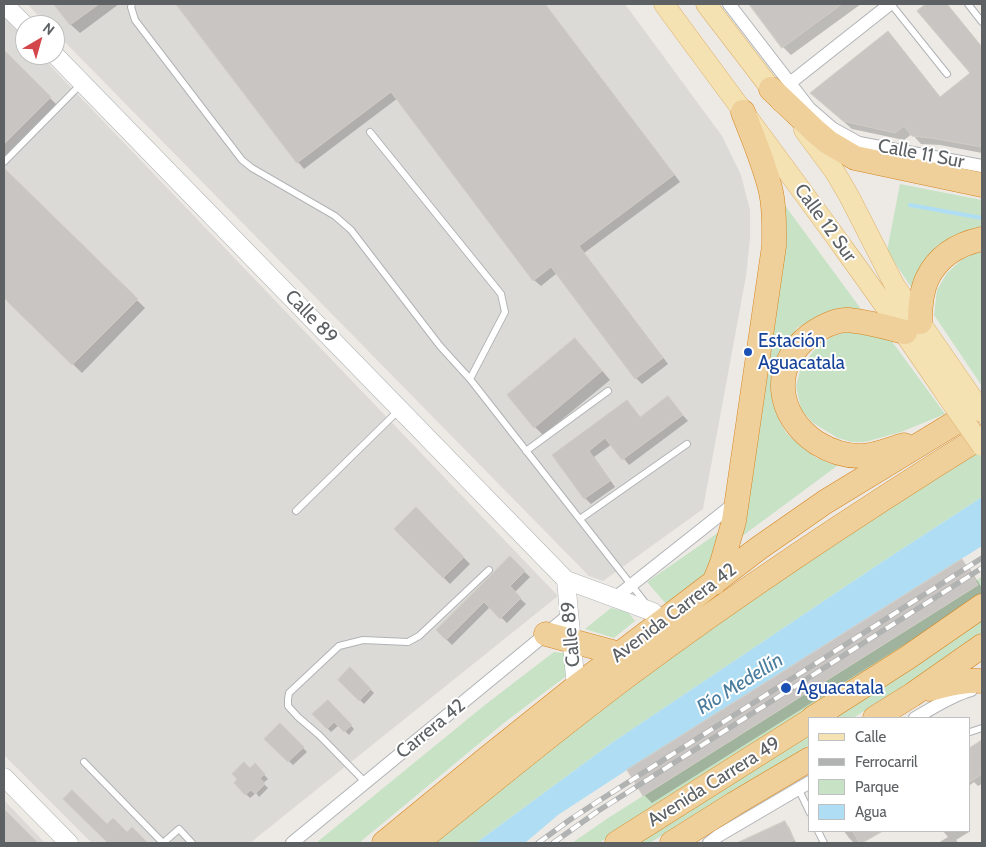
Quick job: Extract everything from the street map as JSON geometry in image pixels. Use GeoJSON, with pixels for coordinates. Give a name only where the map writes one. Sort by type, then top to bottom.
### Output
{"type":"FeatureCollection","features":[{"type":"Feature","properties":{"kind":"highway"},"geometry":{"type":"LineString","coordinates":[[780,86],[822,137],[855,158],[982,185]]}},
{"type":"Feature","properties":{"kind":"highway"},"geometry":{"type":"LineString","coordinates":[[714,583],[729,542],[734,521],[774,246],[773,205],[768,180],[743,112]]}},
{"type":"Feature","properties":{"kind":"highway"},"geometry":{"type":"LineString","coordinates":[[935,436],[868,455],[843,455],[825,448],[807,436],[794,422],[786,405],[782,381],[788,362],[801,343],[826,325],[845,320],[912,327],[921,303],[926,280],[936,264],[948,252],[968,242],[982,239]]}},
{"type":"Feature","properties":{"kind":"highway","name":"Avenida Carrera 42"},"geometry":{"type":"LineString","coordinates":[[384,843],[512,738],[620,654],[657,617],[714,583],[759,548],[826,502],[982,406]]}},
{"type":"Feature","properties":{"kind":"highway","name":"Avenida Carrera 42"},"geometry":{"type":"LineString","coordinates":[[416,843],[564,724],[725,605],[846,522],[982,436]]}},
{"type":"Feature","properties":{"kind":"highway"},"geometry":{"type":"LineString","coordinates":[[815,717],[907,658],[982,606]]}},
{"type":"Feature","properties":{"kind":"highway"},"geometry":{"type":"LineString","coordinates":[[546,634],[620,654]]}},
{"type":"Feature","properties":{"kind":"highway"},"geometry":{"type":"LineString","coordinates":[[877,717],[912,695],[982,646]]}},
{"type":"Feature","properties":{"kind":"highway"},"geometry":{"type":"LineString","coordinates":[[912,695],[947,684],[970,680],[982,681]]}},
{"type":"Feature","properties":{"kind":"highway","name":"Avenida Carrera 49"},"geometry":{"type":"LineString","coordinates":[[617,843],[808,722]]}},
{"type":"Feature","properties":{"kind":"highway","name":"Avenida Carrera 49"},"geometry":{"type":"LineString","coordinates":[[672,843],[808,760]]}},
{"type":"Feature","properties":{"kind":"main road","name":"Calle 12 Sur"},"geometry":{"type":"LineString","coordinates":[[664,4],[817,211],[912,327],[955,389],[982,446]]}},
{"type":"Feature","properties":{"kind":"main road","name":"Calle 12 Sur"},"geometry":{"type":"LineString","coordinates":[[710,5],[780,86],[835,172],[895,286],[912,327]]}},
{"type":"Feature","properties":{"kind":"main road","name":"Calle 12 Sur"},"geometry":{"type":"LineString","coordinates":[[955,389],[982,412]]}},
{"type":"Feature","properties":{"kind":"street"},"geometry":{"type":"LineString","coordinates":[[4,4],[15,15]]}},
{"type":"Feature","properties":{"kind":"street","name":"Calle 12 Sur"},"geometry":{"type":"LineString","coordinates":[[729,4],[780,86],[810,108],[832,128],[859,143]]}},
{"type":"Feature","properties":{"kind":"street"},"geometry":{"type":"LineString","coordinates":[[780,86],[890,4]]}},
{"type":"Feature","properties":{"kind":"street","name":"Calle 89"},"geometry":{"type":"LineString","coordinates":[[65,65],[566,580],[615,598],[657,617]]}},
{"type":"Feature","properties":{"kind":"street","name":"Calle 11 Sur"},"geometry":{"type":"LineString","coordinates":[[859,143],[982,166]]}},
{"type":"Feature","properties":{"kind":"street"},"geometry":{"type":"LineString","coordinates":[[615,598],[737,502]]}},
{"type":"Feature","properties":{"kind":"street","name":"Calle 89"},"geometry":{"type":"LineString","coordinates":[[566,580],[576,687]]}},
{"type":"Feature","properties":{"kind":"street","name":"Carrera 42"},"geometry":{"type":"LineString","coordinates":[[292,843],[569,615]]}},
{"type":"Feature","properties":{"kind":"street"},"geometry":{"type":"LineString","coordinates":[[917,717],[961,692],[982,687]]}},
{"type":"Feature","properties":{"kind":"street"},"geometry":{"type":"LineString","coordinates":[[4,777],[69,843]]}},
{"type":"Feature","properties":{"kind":"street"},"geometry":{"type":"LineString","coordinates":[[716,841],[808,783]]}},
{"type":"Feature","properties":{"kind":"lane"},"geometry":{"type":"LineString","coordinates":[[132,4],[131,7],[135,20],[242,160],[252,168],[336,216],[351,230],[440,346],[470,380],[657,617]]}},
{"type":"Feature","properties":{"kind":"lane"},"geometry":{"type":"LineString","coordinates":[[890,4],[948,74]]}},
{"type":"Feature","properties":{"kind":"lane"},"geometry":{"type":"LineString","coordinates":[[968,4],[982,22]]}},
{"type":"Feature","properties":{"kind":"lane"},"geometry":{"type":"LineString","coordinates":[[4,162],[83,82]]}},
{"type":"Feature","properties":{"kind":"lane"},"geometry":{"type":"LineString","coordinates":[[370,132],[501,294],[505,312],[470,380]]}},
{"type":"Feature","properties":{"kind":"lane"},"geometry":{"type":"LineString","coordinates":[[526,451],[608,391]]}},
{"type":"Feature","properties":{"kind":"lane"},"geometry":{"type":"LineString","coordinates":[[296,511],[400,409]]}},
{"type":"Feature","properties":{"kind":"lane"},"geometry":{"type":"LineString","coordinates":[[580,519],[687,444]]}},
{"type":"Feature","properties":{"kind":"lane"},"geometry":{"type":"LineString","coordinates":[[366,782],[288,706],[289,693],[339,646],[364,640],[408,642],[419,636],[489,570]]}},
{"type":"Feature","properties":{"kind":"lane"},"geometry":{"type":"LineString","coordinates":[[84,762],[163,843],[179,829],[192,843]]}},
{"type":"Feature","properties":{"kind":"lane"},"geometry":{"type":"LineString","coordinates":[[798,788],[808,809]]}},
{"type":"Feature","properties":{"kind":"shaded area"},"geometry":{"type":"Polygon","coordinates":[[[27,4],[625,4],[722,136],[741,175],[750,210],[750,238],[746,276],[703,509],[603,581],[589,576],[65,42],[65,15],[38,15],[27,4]]]}},
{"type":"Feature","properties":{"kind":"shaded area"},"geometry":{"type":"Polygon","coordinates":[[[4,17],[15,29],[15,65],[50,65],[558,596],[250,843],[92,843],[4,755],[4,17]]]}},
{"type":"Feature","properties":{"kind":"shaded area"},"geometry":{"type":"Polygon","coordinates":[[[4,800],[45,843],[4,843],[4,800]]]}},
{"type":"Feature","properties":{"kind":"green space"},"geometry":{"type":"Polygon","coordinates":[[[900,184],[982,200],[982,228],[973,229],[948,241],[913,290],[887,251],[900,184]]]}},
{"type":"Feature","properties":{"kind":"green space"},"geometry":{"type":"Polygon","coordinates":[[[778,196],[861,309],[824,313],[797,328],[779,358],[772,382],[776,409],[780,422],[787,434],[815,457],[837,466],[741,537],[778,196]]]}},
{"type":"Feature","properties":{"kind":"green space"},"geometry":{"type":"Polygon","coordinates":[[[982,249],[982,386],[934,315],[937,290],[947,273],[969,253],[982,249]]]}},
{"type":"Feature","properties":{"kind":"green space"},"geometry":{"type":"Polygon","coordinates":[[[865,331],[888,336],[945,414],[901,432],[865,442],[852,442],[838,438],[813,423],[801,410],[796,386],[801,367],[816,348],[833,336],[847,332],[865,331]]]}},
{"type":"Feature","properties":{"kind":"green space"},"geometry":{"type":"Polygon","coordinates":[[[982,443],[982,497],[613,742],[476,843],[426,843],[717,621],[982,443]]]}},
{"type":"Feature","properties":{"kind":"green space"},"geometry":{"type":"Polygon","coordinates":[[[719,532],[714,555],[706,576],[667,605],[647,582],[719,532]]]}},
{"type":"Feature","properties":{"kind":"green space"},"geometry":{"type":"Polygon","coordinates":[[[982,576],[982,596],[599,843],[572,843],[608,818],[978,585],[976,581],[982,576]]]}},
{"type":"Feature","properties":{"kind":"green space"},"geometry":{"type":"Polygon","coordinates":[[[611,608],[628,612],[635,621],[614,638],[585,629],[611,608]]]}},
{"type":"Feature","properties":{"kind":"green space"},"geometry":{"type":"Polygon","coordinates":[[[982,619],[982,633],[929,671],[855,717],[831,717],[982,619]]]}},
{"type":"Feature","properties":{"kind":"green space"},"geometry":{"type":"Polygon","coordinates":[[[554,652],[564,653],[569,658],[570,667],[565,677],[505,722],[359,843],[316,843],[486,704],[554,652]]]}},
{"type":"Feature","properties":{"kind":"green space"},"geometry":{"type":"Polygon","coordinates":[[[808,731],[808,746],[650,843],[632,843],[808,731]]]}},
{"type":"Feature","properties":{"kind":"water","name":"Río Medellín"},"geometry":{"type":"Polygon","coordinates":[[[982,497],[982,546],[627,770],[558,815],[525,843],[476,843],[613,742],[982,497]]]}},
{"type":"Feature","properties":{"kind":"building"},"geometry":{"type":"Polygon","coordinates":[[[54,4],[99,4],[70,25],[65,18],[65,15],[62,15],[54,4]]]}},
{"type":"Feature","properties":{"kind":"building"},"geometry":{"type":"Polygon","coordinates":[[[176,4],[545,4],[674,175],[579,246],[663,358],[635,379],[551,267],[533,281],[391,92],[297,163],[176,4]]]}},
{"type":"Feature","properties":{"kind":"building"},"geometry":{"type":"Polygon","coordinates":[[[749,4],[842,4],[782,48],[749,4]]]}},
{"type":"Feature","properties":{"kind":"building"},"geometry":{"type":"Polygon","coordinates":[[[926,4],[947,4],[982,47],[982,147],[912,136],[904,126],[895,133],[843,121],[810,93],[888,31],[940,97],[970,73],[917,11],[926,4]]]}},
{"type":"Feature","properties":{"kind":"building"},"geometry":{"type":"Polygon","coordinates":[[[4,50],[15,61],[15,65],[19,65],[51,97],[4,144],[4,50]]]}},
{"type":"Feature","properties":{"kind":"building"},"geometry":{"type":"Polygon","coordinates":[[[4,168],[138,299],[72,365],[4,298],[4,168]]]}},
{"type":"Feature","properties":{"kind":"building"},"geometry":{"type":"Polygon","coordinates":[[[575,338],[602,371],[534,428],[507,395],[575,338]]]}},
{"type":"Feature","properties":{"kind":"building"},"geometry":{"type":"Polygon","coordinates":[[[668,396],[683,415],[622,460],[605,438],[589,451],[610,481],[584,499],[552,455],[627,400],[640,417],[668,396]]]}},
{"type":"Feature","properties":{"kind":"building"},"geometry":{"type":"Polygon","coordinates":[[[416,507],[464,557],[443,578],[394,529],[416,507]]]}},
{"type":"Feature","properties":{"kind":"building"},"geometry":{"type":"Polygon","coordinates":[[[510,556],[525,571],[510,586],[521,598],[500,619],[484,602],[446,640],[436,630],[510,556]]]}},
{"type":"Feature","properties":{"kind":"building","name":"Aguacatala"},"geometry":{"type":"Polygon","coordinates":[[[962,559],[978,585],[643,796],[627,770],[962,559]]]}},
{"type":"Feature","properties":{"kind":"building"},"geometry":{"type":"Polygon","coordinates":[[[350,667],[371,689],[359,701],[338,680],[350,667]]]}},
{"type":"Feature","properties":{"kind":"building"},"geometry":{"type":"Polygon","coordinates":[[[328,700],[352,725],[344,732],[334,722],[327,729],[312,714],[328,700]]]}},
{"type":"Feature","properties":{"kind":"building"},"geometry":{"type":"Polygon","coordinates":[[[280,723],[304,747],[288,762],[264,739],[280,723]]]}},
{"type":"Feature","properties":{"kind":"building"},"geometry":{"type":"Polygon","coordinates":[[[982,740],[982,774],[971,781],[971,747],[982,740]]]}},
{"type":"Feature","properties":{"kind":"building"},"geometry":{"type":"Polygon","coordinates":[[[244,762],[250,768],[255,763],[265,774],[260,778],[265,784],[255,794],[251,790],[245,795],[234,783],[237,779],[232,774],[244,762]]]}},
{"type":"Feature","properties":{"kind":"building"},"geometry":{"type":"Polygon","coordinates":[[[72,790],[107,824],[113,818],[127,832],[132,827],[148,843],[108,843],[63,799],[72,790]]]}},
{"type":"Feature","properties":{"kind":"building"},"geometry":{"type":"Polygon","coordinates":[[[4,809],[38,843],[4,843],[4,809]]]}},
{"type":"Feature","properties":{"kind":"building"},"geometry":{"type":"Polygon","coordinates":[[[785,821],[794,840],[788,843],[737,843],[785,821]]]}},
{"type":"Feature","properties":{"kind":"building"},"geometry":{"type":"Polygon","coordinates":[[[854,832],[881,832],[862,843],[860,843],[854,832]]]}},
{"type":"Feature","properties":{"kind":"waterway"},"geometry":{"type":"LineString","coordinates":[[910,205],[982,218]]}},
{"type":"Feature","properties":{"kind":"railway"},"geometry":{"type":"LineString","coordinates":[[538,843],[597,802],[982,558]]}},
{"type":"Feature","properties":{"kind":"railway"},"geometry":{"type":"LineString","coordinates":[[553,843],[598,811],[982,568]]}},
{"type":"Feature","properties":{"kind":"place","name":"Estación Aguacatala"},"geometry":{"type":"Point","coordinates":[748,352]}},
{"type":"Feature","properties":{"kind":"place","name":"Aguacatala"},"geometry":{"type":"Point","coordinates":[786,688]}}]}
